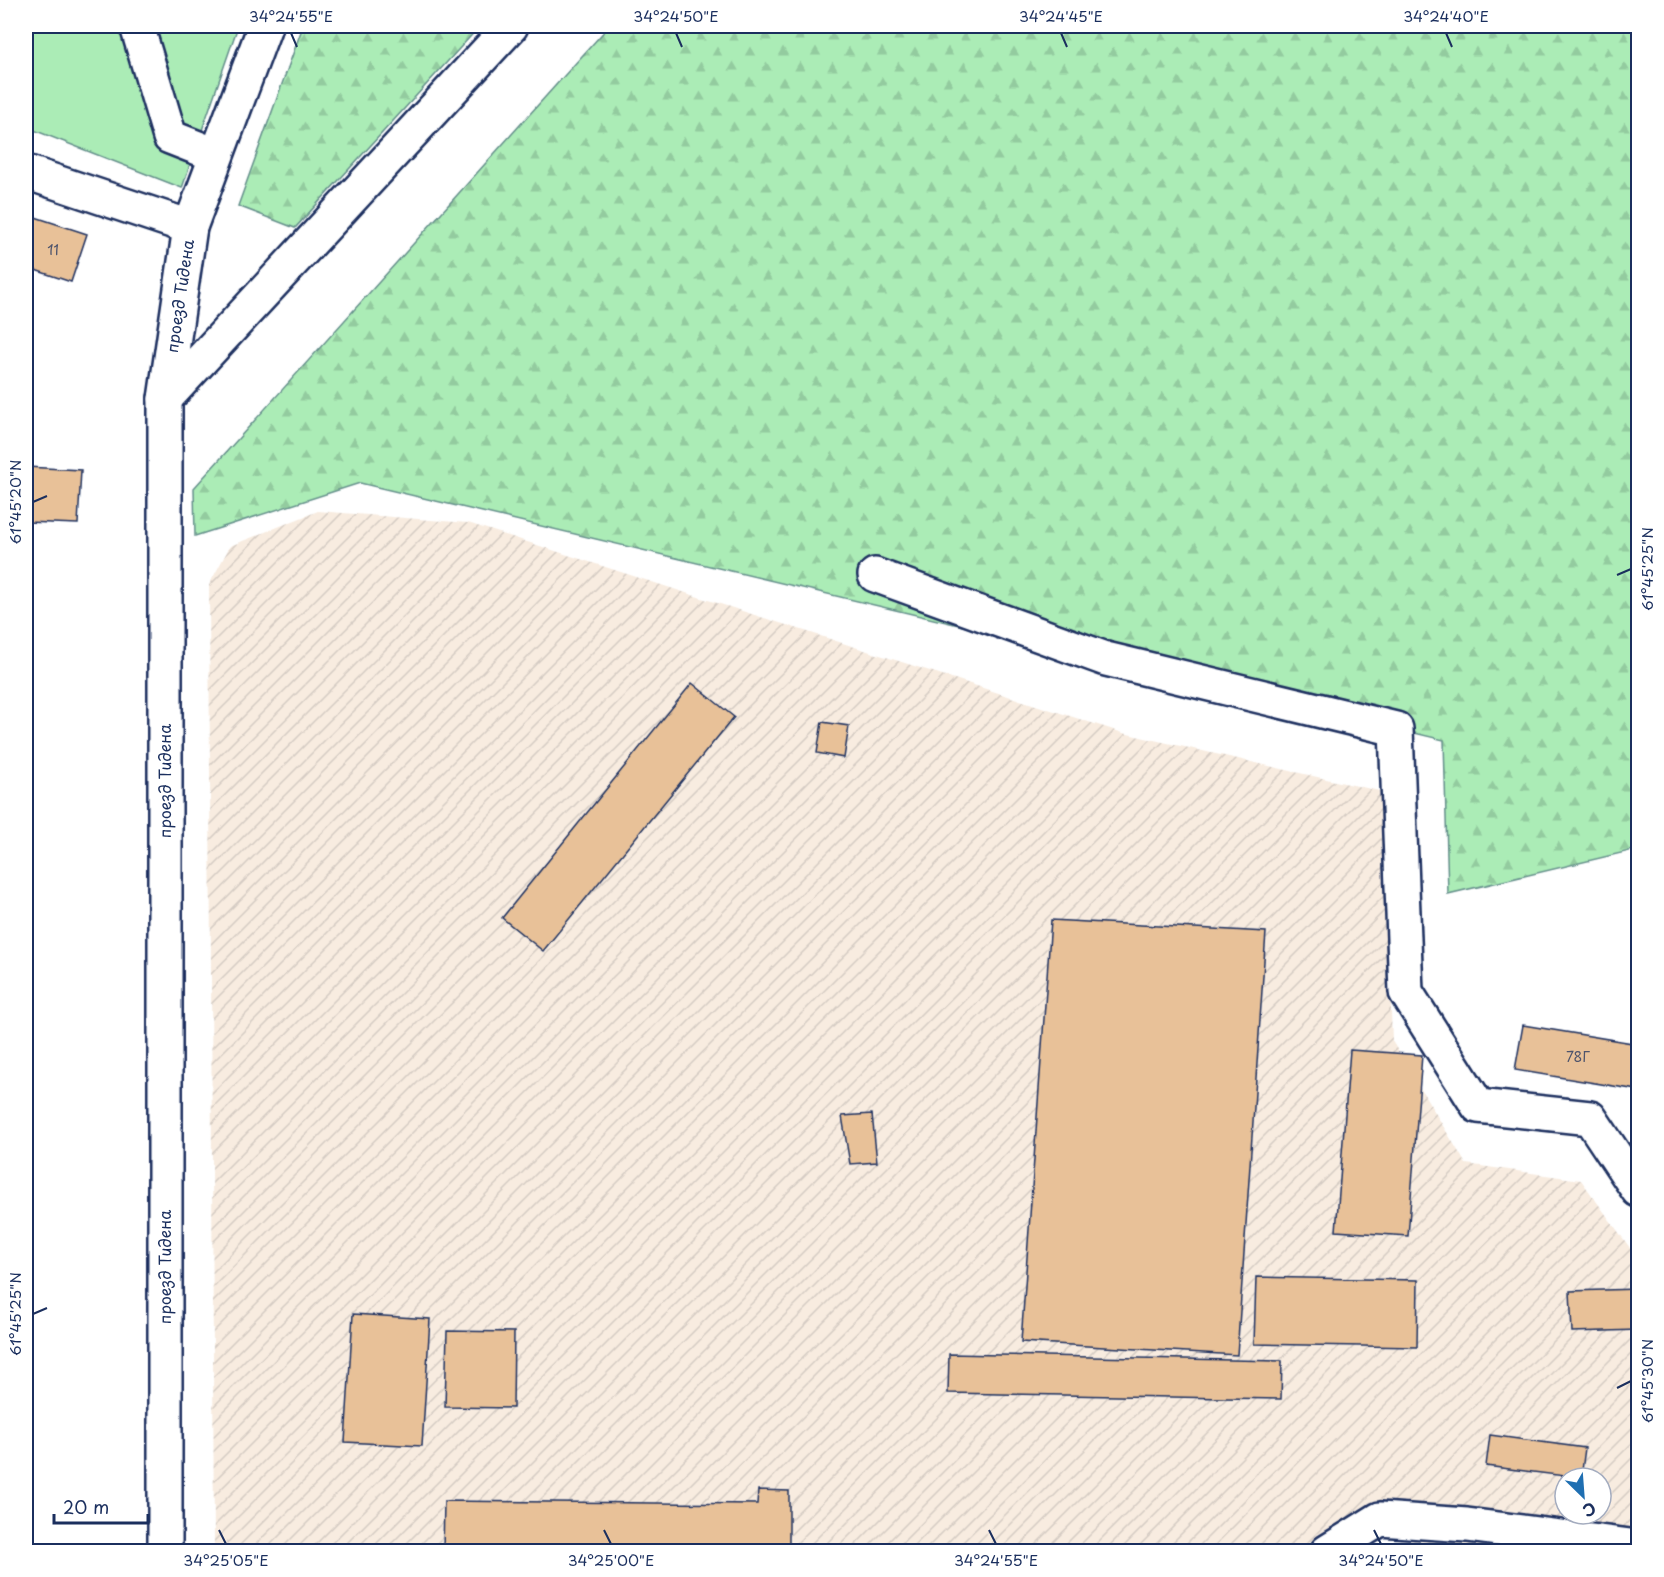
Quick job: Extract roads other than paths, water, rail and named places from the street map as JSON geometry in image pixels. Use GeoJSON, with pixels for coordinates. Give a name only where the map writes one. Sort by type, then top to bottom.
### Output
{"type":"FeatureCollection","features":[{"type":"Feature","properties":{"kind":"street"},"geometry":{"type":"LineString","coordinates":[[137,26],[170,137],[216,155]]}},
{"type":"Feature","properties":{"kind":"street","name":"проезд Тидена"},"geometry":{"type":"LineString","coordinates":[[165,1551],[165,399],[190,227],[265,26]]}},
{"type":"Feature","properties":{"kind":"street"},"geometry":{"type":"LineString","coordinates":[[165,399],[511,26]]}},
{"type":"Feature","properties":{"kind":"street"},"geometry":{"type":"LineString","coordinates":[[26,172],[190,227]]}},
{"type":"Feature","properties":{"kind":"street"},"geometry":{"type":"LineString","coordinates":[[875,574],[1106,659],[1396,729],[1406,992],[1478,1106],[1590,1118],[1638,1190]]}},
{"type":"Feature","properties":{"kind":"street"},"geometry":{"type":"LineString","coordinates":[[1327,1551],[1380,1519],[1467,1525],[1638,1547]]}}]}
